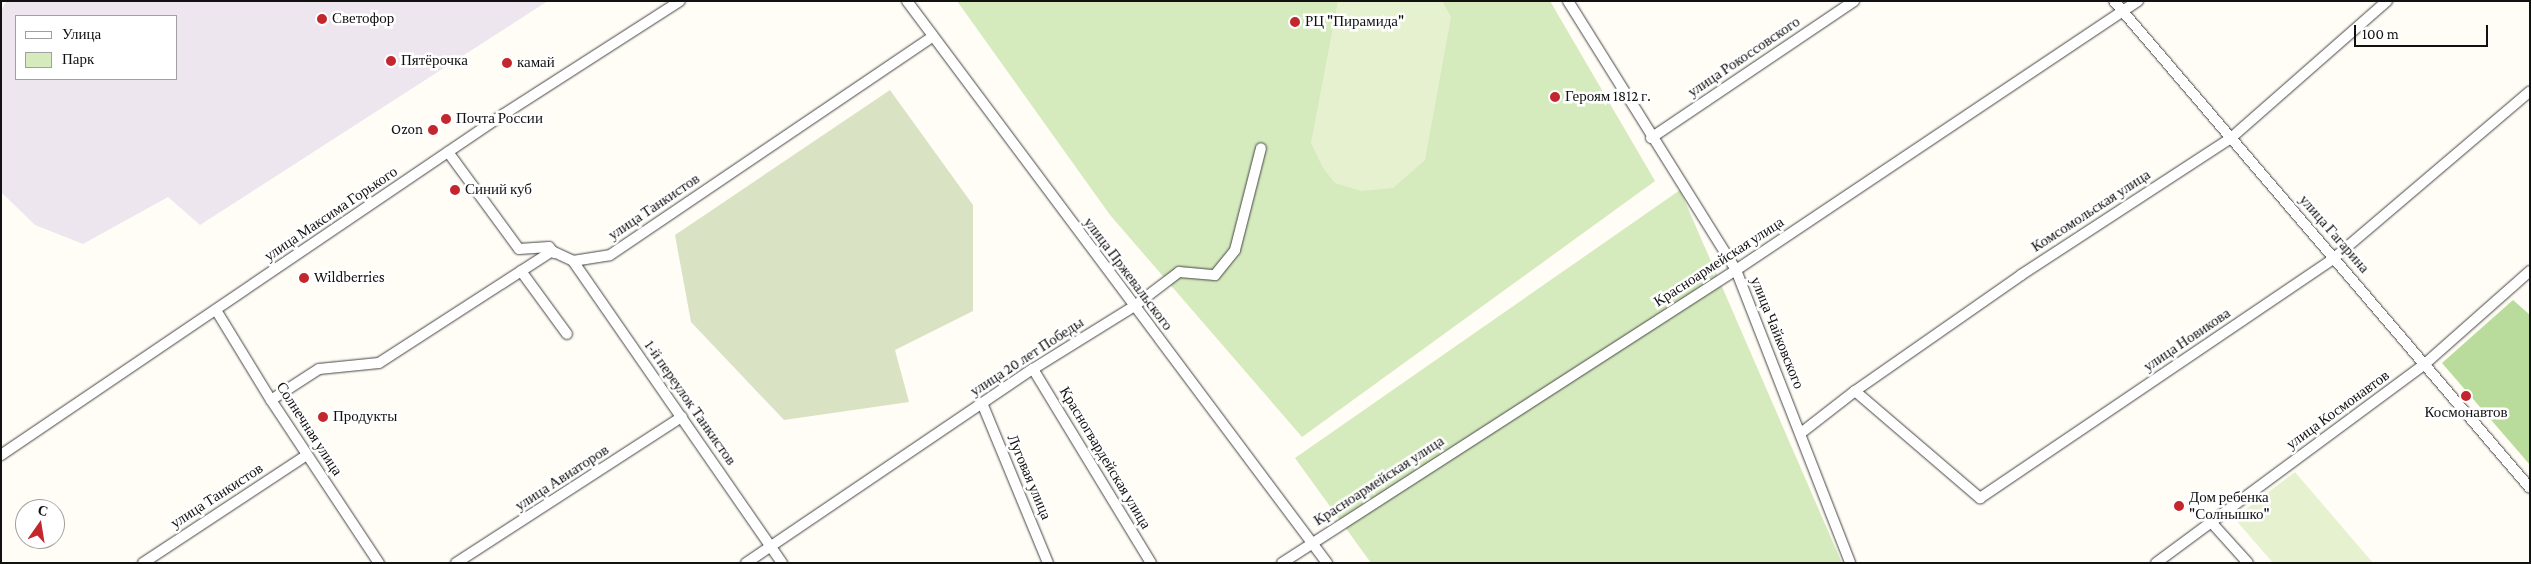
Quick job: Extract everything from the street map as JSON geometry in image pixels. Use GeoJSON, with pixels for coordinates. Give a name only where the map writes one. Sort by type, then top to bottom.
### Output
{"type":"FeatureCollection","features":[{"type":"Feature","properties":{"kind":"street","name":"улица Максима Горького"},"geometry":{"type":"LineString","coordinates":[[1,455],[448,152],[680,1]]}},
{"type":"Feature","properties":{"kind":"street","name":"улица Пржевальского"},"geometry":{"type":"LineString","coordinates":[[907,1],[1133,307],[1327,563]]}},
{"type":"Feature","properties":{"kind":"street","name":"улица Чайковского"},"geometry":{"type":"LineString","coordinates":[[1568,1],[1651,138],[1736,270],[1802,433],[1850,563]]}},
{"type":"Feature","properties":{"kind":"street","name":"улица Рокоссовского"},"geometry":{"type":"LineString","coordinates":[[1651,138],[1854,1]]}},
{"type":"Feature","properties":{"kind":"street","name":"улица Гагарина"},"geometry":{"type":"LineString","coordinates":[[2114,1],[2426,363],[2530,488]]}},
{"type":"Feature","properties":{"kind":"street","name":"Красноармейская улица"},"geometry":{"type":"LineString","coordinates":[[1282,563],[1736,270],[2124,13],[2138,1]]}},
{"type":"Feature","properties":{"kind":"street","name":"Комсомольская улица"},"geometry":{"type":"LineString","coordinates":[[1802,433],[1855,391],[2021,275],[2231,138],[2388,1]]}},
{"type":"Feature","properties":{"kind":"street","name":"улица Танкистов"},"geometry":{"type":"LineString","coordinates":[[574,261],[610,255],[933,36]]}},
{"type":"Feature","properties":{"kind":"street","name":"улица Новикова"},"geometry":{"type":"LineString","coordinates":[[1855,391],[1980,498],[2334,258],[2530,91]]}},
{"type":"Feature","properties":{"kind":"street","name":"улица 20 лет Победы"},"geometry":{"type":"LineString","coordinates":[[746,563],[1033,369],[1133,307],[1179,272],[1215,275],[1235,250],[1261,148]]}},
{"type":"Feature","properties":{"kind":"street"},"geometry":{"type":"LineString","coordinates":[[448,152],[519,249],[549,247],[554,253],[574,261]]}},
{"type":"Feature","properties":{"kind":"street"},"geometry":{"type":"LineString","coordinates":[[271,400],[319,368],[379,363],[554,253]]}},
{"type":"Feature","properties":{"kind":"street","name":"1-й переулок Танкистов"},"geometry":{"type":"LineString","coordinates":[[574,261],[782,563]]}},
{"type":"Feature","properties":{"kind":"street","name":"улица Космонавтов"},"geometry":{"type":"LineString","coordinates":[[2156,563],[2426,363],[2530,271]]}},
{"type":"Feature","properties":{"kind":"street"},"geometry":{"type":"LineString","coordinates":[[521,272],[568,334]]}},
{"type":"Feature","properties":{"kind":"street","name":"Солнечная улица"},"geometry":{"type":"LineString","coordinates":[[216,310],[271,400],[379,563]]}},
{"type":"Feature","properties":{"kind":"street","name":"Красногвардейская улица"},"geometry":{"type":"LineString","coordinates":[[1033,369],[1152,563]]}},
{"type":"Feature","properties":{"kind":"street","name":"Луговая улица"},"geometry":{"type":"LineString","coordinates":[[982,403],[1048,563]]}},
{"type":"Feature","properties":{"kind":"street","name":"улица Авиаторов"},"geometry":{"type":"LineString","coordinates":[[456,563],[682,417]]}},
{"type":"Feature","properties":{"kind":"street","name":"улица Танкистов"},"geometry":{"type":"LineString","coordinates":[[143,563],[307,455]]}},
{"type":"Feature","properties":{"kind":"street"},"geometry":{"type":"LineString","coordinates":[[2212,522],[2248,563]]}},
{"type":"Feature","properties":{"kind":"shaded area"},"geometry":{"type":"Polygon","coordinates":[[[7,1],[548,1],[200,225],[168,197],[83,244],[35,225],[1,192],[1,10],[7,1]]]}},
{"type":"Feature","properties":{"kind":"green space"},"geometry":{"type":"Polygon","coordinates":[[[957,1],[1550,1],[1655,181],[1302,437],[1110,215],[957,1]]]}},
{"type":"Feature","properties":{"kind":"green space"},"geometry":{"type":"Polygon","coordinates":[[[1338,1],[1442,1],[1451,17],[1425,160],[1393,188],[1361,191],[1335,183],[1323,168],[1311,143],[1338,1]]]}},
{"type":"Feature","properties":{"kind":"green space"},"geometry":{"type":"Polygon","coordinates":[[[890,90],[973,205],[973,311],[895,350],[909,402],[784,420],[691,322],[675,235],[890,90]]]}},
{"type":"Feature","properties":{"kind":"green space"},"geometry":{"type":"Polygon","coordinates":[[[1680,190],[1842,563],[1371,563],[1295,458],[1680,190]]]}},
{"type":"Feature","properties":{"kind":"green space"},"geometry":{"type":"Polygon","coordinates":[[[2513,300],[2530,315],[2530,465],[2442,363],[2513,300]]]}},
{"type":"Feature","properties":{"kind":"green space"},"geometry":{"type":"Polygon","coordinates":[[[2295,472],[2373,563],[2273,563],[2234,518],[2295,472]]]}},
{"type":"Feature","properties":{"kind":"place","name":"Светофор"},"geometry":{"type":"Point","coordinates":[322,19]}},
{"type":"Feature","properties":{"kind":"place","name":"РЦ \"Пирамида\""},"geometry":{"type":"Point","coordinates":[1295,22]}},
{"type":"Feature","properties":{"kind":"place","name":"Пятёрочка"},"geometry":{"type":"Point","coordinates":[391,61]}},
{"type":"Feature","properties":{"kind":"place","name":"камай"},"geometry":{"type":"Point","coordinates":[507,63]}},
{"type":"Feature","properties":{"kind":"place","name":"Героям 1812 г."},"geometry":{"type":"Point","coordinates":[1555,97]}},
{"type":"Feature","properties":{"kind":"place","name":"Почта России"},"geometry":{"type":"Point","coordinates":[446,119]}},
{"type":"Feature","properties":{"kind":"place","name":"Ozon"},"geometry":{"type":"Point","coordinates":[433,130]}},
{"type":"Feature","properties":{"kind":"place","name":"Синий куб"},"geometry":{"type":"Point","coordinates":[455,190]}},
{"type":"Feature","properties":{"kind":"place","name":"Wildberries"},"geometry":{"type":"Point","coordinates":[304,278]}},
{"type":"Feature","properties":{"kind":"place","name":"Космонавтов"},"geometry":{"type":"Point","coordinates":[2466,396]}},
{"type":"Feature","properties":{"kind":"place","name":"Продукты"},"geometry":{"type":"Point","coordinates":[323,417]}},
{"type":"Feature","properties":{"kind":"place","name":"Дом ребенка \"Солнышко\""},"geometry":{"type":"Point","coordinates":[2179,506]}}]}
